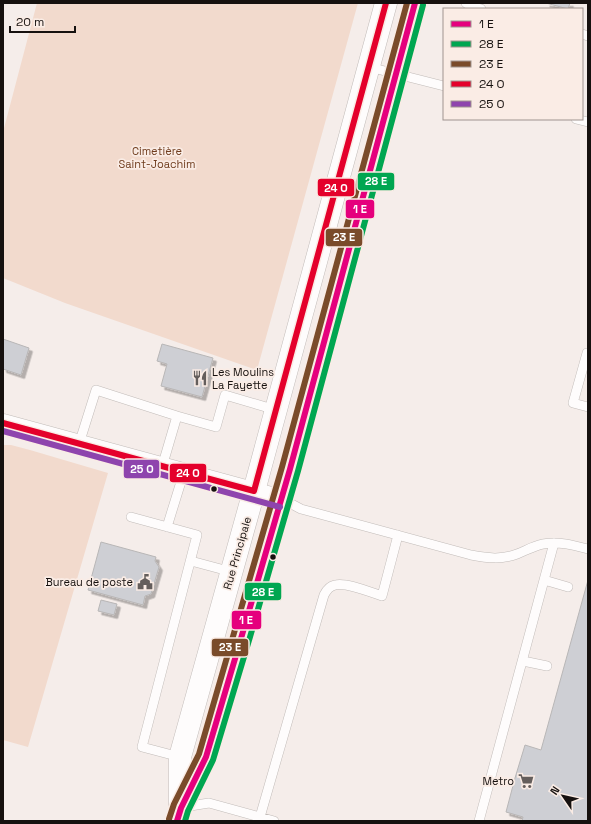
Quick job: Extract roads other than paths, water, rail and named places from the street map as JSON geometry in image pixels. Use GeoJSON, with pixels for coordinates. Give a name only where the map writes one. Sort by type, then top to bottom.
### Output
{"type":"FeatureCollection","features":[{"type":"Feature","properties":{"kind":"street","name":"Rue Principale"},"geometry":{"type":"LineString","coordinates":[[179,814],[180,757],[254,492],[386,3]]}},
{"type":"Feature","properties":{"kind":"street"},"geometry":{"type":"LineString","coordinates":[[179,814],[206,757],[282,499],[415,3]]}},
{"type":"Feature","properties":{"kind":"street"},"geometry":{"type":"LineString","coordinates":[[3,423],[282,499]]}},
{"type":"Feature","properties":{"kind":"lane"},"geometry":{"type":"LineString","coordinates":[[466,3],[476,8]]}},
{"type":"Feature","properties":{"kind":"lane"},"geometry":{"type":"LineString","coordinates":[[369,67],[443,86]]}},
{"type":"Feature","properties":{"kind":"lane"},"geometry":{"type":"LineString","coordinates":[[588,353],[573,403],[588,407]]}},
{"type":"Feature","properties":{"kind":"lane"},"geometry":{"type":"LineString","coordinates":[[79,444],[96,390],[216,427],[225,395],[276,410]]}},
{"type":"Feature","properties":{"kind":"lane"},"geometry":{"type":"LineString","coordinates":[[162,467],[177,416]]}},
{"type":"Feature","properties":{"kind":"lane"},"geometry":{"type":"LineString","coordinates":[[167,527],[184,472]]}},
{"type":"Feature","properties":{"kind":"lane"},"geometry":{"type":"LineString","coordinates":[[282,499],[301,508],[490,559],[516,555],[541,544],[568,544],[588,549]]}},
{"type":"Feature","properties":{"kind":"lane"},"geometry":{"type":"LineString","coordinates":[[131,517],[197,535],[142,747],[180,757]]}},
{"type":"Feature","properties":{"kind":"lane"},"geometry":{"type":"LineString","coordinates":[[260,817],[324,595],[333,585],[342,584],[382,596],[398,535]]}},
{"type":"Feature","properties":{"kind":"lane"},"geometry":{"type":"LineString","coordinates":[[479,821],[554,543]]}},
{"type":"Feature","properties":{"kind":"lane"},"geometry":{"type":"LineString","coordinates":[[191,561],[232,572]]}},
{"type":"Feature","properties":{"kind":"lane"},"geometry":{"type":"LineString","coordinates":[[544,580],[568,587]]}},
{"type":"Feature","properties":{"kind":"lane"},"geometry":{"type":"LineString","coordinates":[[522,661],[547,666]]}},
{"type":"Feature","properties":{"kind":"lane"},"geometry":{"type":"LineString","coordinates":[[179,814],[209,803],[274,821]]}},
{"type":"Feature","properties":{"kind":"place","name":"Les Moulins La Fayette"},"geometry":{"type":"Point","coordinates":[200,378]}},
{"type":"Feature","properties":{"kind":"place","name":"Bureau de poste"},"geometry":{"type":"Point","coordinates":[145,582]}},
{"type":"Feature","properties":{"kind":"place","name":"Metro"},"geometry":{"type":"Point","coordinates":[526,781]}},
{"type":"Feature","properties":{"kind":"park label","name":"Cimetière Saint-Joachim"},"geometry":{"type":"Point","coordinates":[157,157]}}]}
